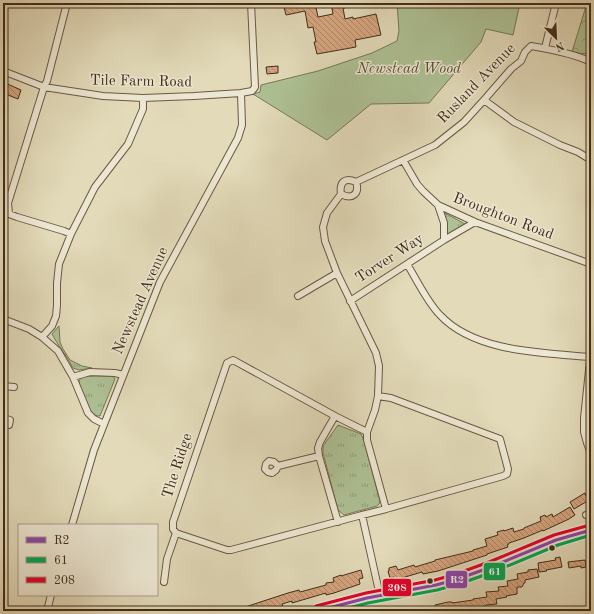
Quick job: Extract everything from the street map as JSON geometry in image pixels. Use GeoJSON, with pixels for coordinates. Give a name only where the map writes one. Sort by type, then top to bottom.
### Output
{"type":"FeatureCollection","features":[{"type":"Feature","properties":{"kind":"main road"},"geometry":{"type":"LineString","coordinates":[[317,611],[346,603],[436,585],[458,579],[556,540],[591,530]]}},
{"type":"Feature","properties":{"kind":"street"},"geometry":{"type":"LineString","coordinates":[[67,3],[47,81],[8,203],[9,214],[71,234]]}},
{"type":"Feature","properties":{"kind":"street","name":"Tile Farm Road"},"geometry":{"type":"LineString","coordinates":[[3,71],[44,87],[102,96],[143,98],[241,93],[252,91],[255,86],[250,3]]}},
{"type":"Feature","properties":{"kind":"street"},"geometry":{"type":"LineString","coordinates":[[556,3],[545,48],[584,58],[591,62]]}},
{"type":"Feature","properties":{"kind":"street","name":"Rusland Avenue"},"geometry":{"type":"LineString","coordinates":[[367,432],[375,410],[378,396],[379,366],[376,354],[337,273],[324,241],[323,226],[327,213],[342,194],[341,184],[345,181],[351,180],[356,182],[435,144],[464,122],[511,69],[521,61],[525,52],[531,46],[545,48]]}},
{"type":"Feature","properties":{"kind":"street","name":"Newstead Avenue"},"geometry":{"type":"LineString","coordinates":[[72,524],[94,450],[160,282],[238,138],[242,125],[241,93]]}},
{"type":"Feature","properties":{"kind":"street"},"geometry":{"type":"LineString","coordinates":[[42,337],[52,326],[56,316],[59,264],[71,234],[95,187],[128,144],[143,109],[143,98]]}},
{"type":"Feature","properties":{"kind":"street"},"geometry":{"type":"LineString","coordinates":[[484,100],[514,122],[560,145],[578,152],[591,160]]}},
{"type":"Feature","properties":{"kind":"street","name":"Broughton Road"},"geometry":{"type":"LineString","coordinates":[[403,160],[417,184],[438,205],[475,222],[591,264]]}},
{"type":"Feature","properties":{"kind":"street"},"geometry":{"type":"LineString","coordinates":[[342,194],[346,197],[352,197],[357,193],[358,187],[356,182]]}},
{"type":"Feature","properties":{"kind":"street","name":"Torver Way"},"geometry":{"type":"LineString","coordinates":[[438,205],[444,223],[444,240]]}},
{"type":"Feature","properties":{"kind":"street","name":"Torver Way"},"geometry":{"type":"LineString","coordinates":[[350,301],[444,240],[475,222]]}},
{"type":"Feature","properties":{"kind":"street"},"geometry":{"type":"LineString","coordinates":[[407,264],[432,305],[440,315],[458,330],[484,341],[513,349],[553,354],[590,354],[584,432],[591,454]]}},
{"type":"Feature","properties":{"kind":"street"},"geometry":{"type":"LineString","coordinates":[[298,296],[337,273]]}},
{"type":"Feature","properties":{"kind":"street"},"geometry":{"type":"LineString","coordinates":[[3,319],[29,329],[42,337],[58,351],[74,377],[88,413],[94,419],[104,424]]}},
{"type":"Feature","properties":{"kind":"street","name":"The Ridge"},"geometry":{"type":"LineString","coordinates":[[176,533],[173,528],[173,522],[227,363],[233,360],[334,416]]}},
{"type":"Feature","properties":{"kind":"street"},"geometry":{"type":"LineString","coordinates":[[74,377],[90,372],[115,373],[123,375]]}},
{"type":"Feature","properties":{"kind":"street"},"geometry":{"type":"LineString","coordinates":[[3,386],[14,387]]}},
{"type":"Feature","properties":{"kind":"street"},"geometry":{"type":"LineString","coordinates":[[164,582],[167,559],[176,533],[231,550],[362,516],[507,474],[508,469],[500,439],[391,398],[378,396]]}},
{"type":"Feature","properties":{"kind":"street"},"geometry":{"type":"LineString","coordinates":[[338,522],[318,448],[334,416],[367,432],[386,509]]}},
{"type":"Feature","properties":{"kind":"street"},"geometry":{"type":"LineString","coordinates":[[3,418],[10,420],[8,425]]}},
{"type":"Feature","properties":{"kind":"street"},"geometry":{"type":"LineString","coordinates":[[278,466],[319,456]]}},
{"type":"Feature","properties":{"kind":"street"},"geometry":{"type":"LineString","coordinates":[[362,516],[380,596]]}},
{"type":"Feature","properties":{"kind":"street"},"geometry":{"type":"LineString","coordinates":[[46,611],[51,596]]}},
{"type":"Feature","properties":{"kind":"green space","name":"Newstead Wood"},"geometry":{"type":"Polygon","coordinates":[[[397,3],[520,3],[513,35],[486,29],[481,42],[429,103],[371,104],[327,140],[253,94],[260,92],[261,85],[318,71],[372,53],[397,41],[399,31],[397,3]]]}},
{"type":"Feature","properties":{"kind":"green space"},"geometry":{"type":"Polygon","coordinates":[[[587,3],[591,3],[591,57],[587,54],[572,52],[587,3]]]}},
{"type":"Feature","properties":{"kind":"green space"},"geometry":{"type":"Polygon","coordinates":[[[443,212],[465,224],[447,235],[447,223],[443,212]]]}},
{"type":"Feature","properties":{"kind":"green space"},"geometry":{"type":"Polygon","coordinates":[[[59,326],[60,342],[70,360],[82,366],[92,368],[79,370],[73,368],[52,334],[59,326]]]}},
{"type":"Feature","properties":{"kind":"green space"},"geometry":{"type":"Polygon","coordinates":[[[84,376],[113,376],[115,379],[100,416],[92,413],[80,387],[79,381],[84,376]]]}},
{"type":"Feature","properties":{"kind":"green space"},"geometry":{"type":"Polygon","coordinates":[[[338,425],[361,434],[380,501],[377,506],[344,515],[338,510],[323,453],[323,446],[338,425]]]}},
{"type":"Feature","properties":{"kind":"building"},"geometry":{"type":"Polygon","coordinates":[[[283,3],[315,3],[318,17],[333,14],[331,3],[344,3],[345,8],[343,8],[345,19],[353,17],[353,19],[376,14],[381,35],[355,40],[356,47],[317,54],[314,42],[316,42],[313,27],[308,28],[305,11],[286,15],[283,3]]]}},
{"type":"Feature","properties":{"kind":"building"},"geometry":{"type":"Polygon","coordinates":[[[278,66],[278,73],[267,74],[266,67],[278,66]]]}},
{"type":"Feature","properties":{"kind":"building"},"geometry":{"type":"Polygon","coordinates":[[[3,82],[21,90],[18,99],[3,93],[3,82]]]}},
{"type":"Feature","properties":{"kind":"building"},"geometry":{"type":"Polygon","coordinates":[[[585,493],[586,496],[591,493],[591,499],[574,509],[570,502],[585,493]]]}},
{"type":"Feature","properties":{"kind":"building"},"geometry":{"type":"Polygon","coordinates":[[[570,507],[575,515],[569,519],[543,531],[509,543],[507,545],[508,547],[438,571],[423,574],[422,572],[395,580],[394,577],[390,578],[388,571],[389,568],[396,566],[398,570],[414,565],[415,567],[435,560],[473,551],[487,546],[485,539],[498,535],[497,532],[513,528],[514,532],[524,529],[541,521],[540,517],[545,515],[546,517],[552,514],[553,517],[570,507]]]}},
{"type":"Feature","properties":{"kind":"building"},"geometry":{"type":"Polygon","coordinates":[[[560,557],[562,567],[539,572],[538,563],[556,560],[555,558],[560,557]]]}},
{"type":"Feature","properties":{"kind":"building"},"geometry":{"type":"Polygon","coordinates":[[[585,560],[586,567],[581,568],[581,566],[569,568],[568,562],[585,560]]]}},
{"type":"Feature","properties":{"kind":"building"},"geometry":{"type":"Polygon","coordinates":[[[537,569],[539,577],[525,580],[522,587],[517,587],[517,594],[496,599],[497,604],[470,608],[470,610],[464,611],[436,611],[435,605],[487,597],[486,592],[499,591],[498,587],[508,586],[507,581],[518,579],[517,574],[528,572],[528,570],[537,569]]]}},
{"type":"Feature","properties":{"kind":"building"},"geometry":{"type":"Polygon","coordinates":[[[361,570],[363,578],[359,579],[360,584],[334,593],[326,595],[326,593],[292,603],[292,601],[282,604],[283,607],[271,610],[270,608],[261,611],[236,611],[288,593],[299,590],[300,592],[326,585],[326,583],[334,582],[333,578],[361,570]]]}},
{"type":"Feature","properties":{"kind":"transit line","name":"208"},"geometry":{"type":"LineString","coordinates":[[316,606],[366,593],[435,580],[456,574],[554,535],[590,525]]}},
{"type":"Feature","properties":{"kind":"transit line","name":"R2"},"geometry":{"type":"LineString","coordinates":[[317,611],[367,598],[436,585],[458,579],[556,540],[591,530]]}},
{"type":"Feature","properties":{"kind":"transit line","name":"61"},"geometry":{"type":"LineString","coordinates":[[337,611],[459,584],[493,572],[558,545],[591,535]]}}]}
